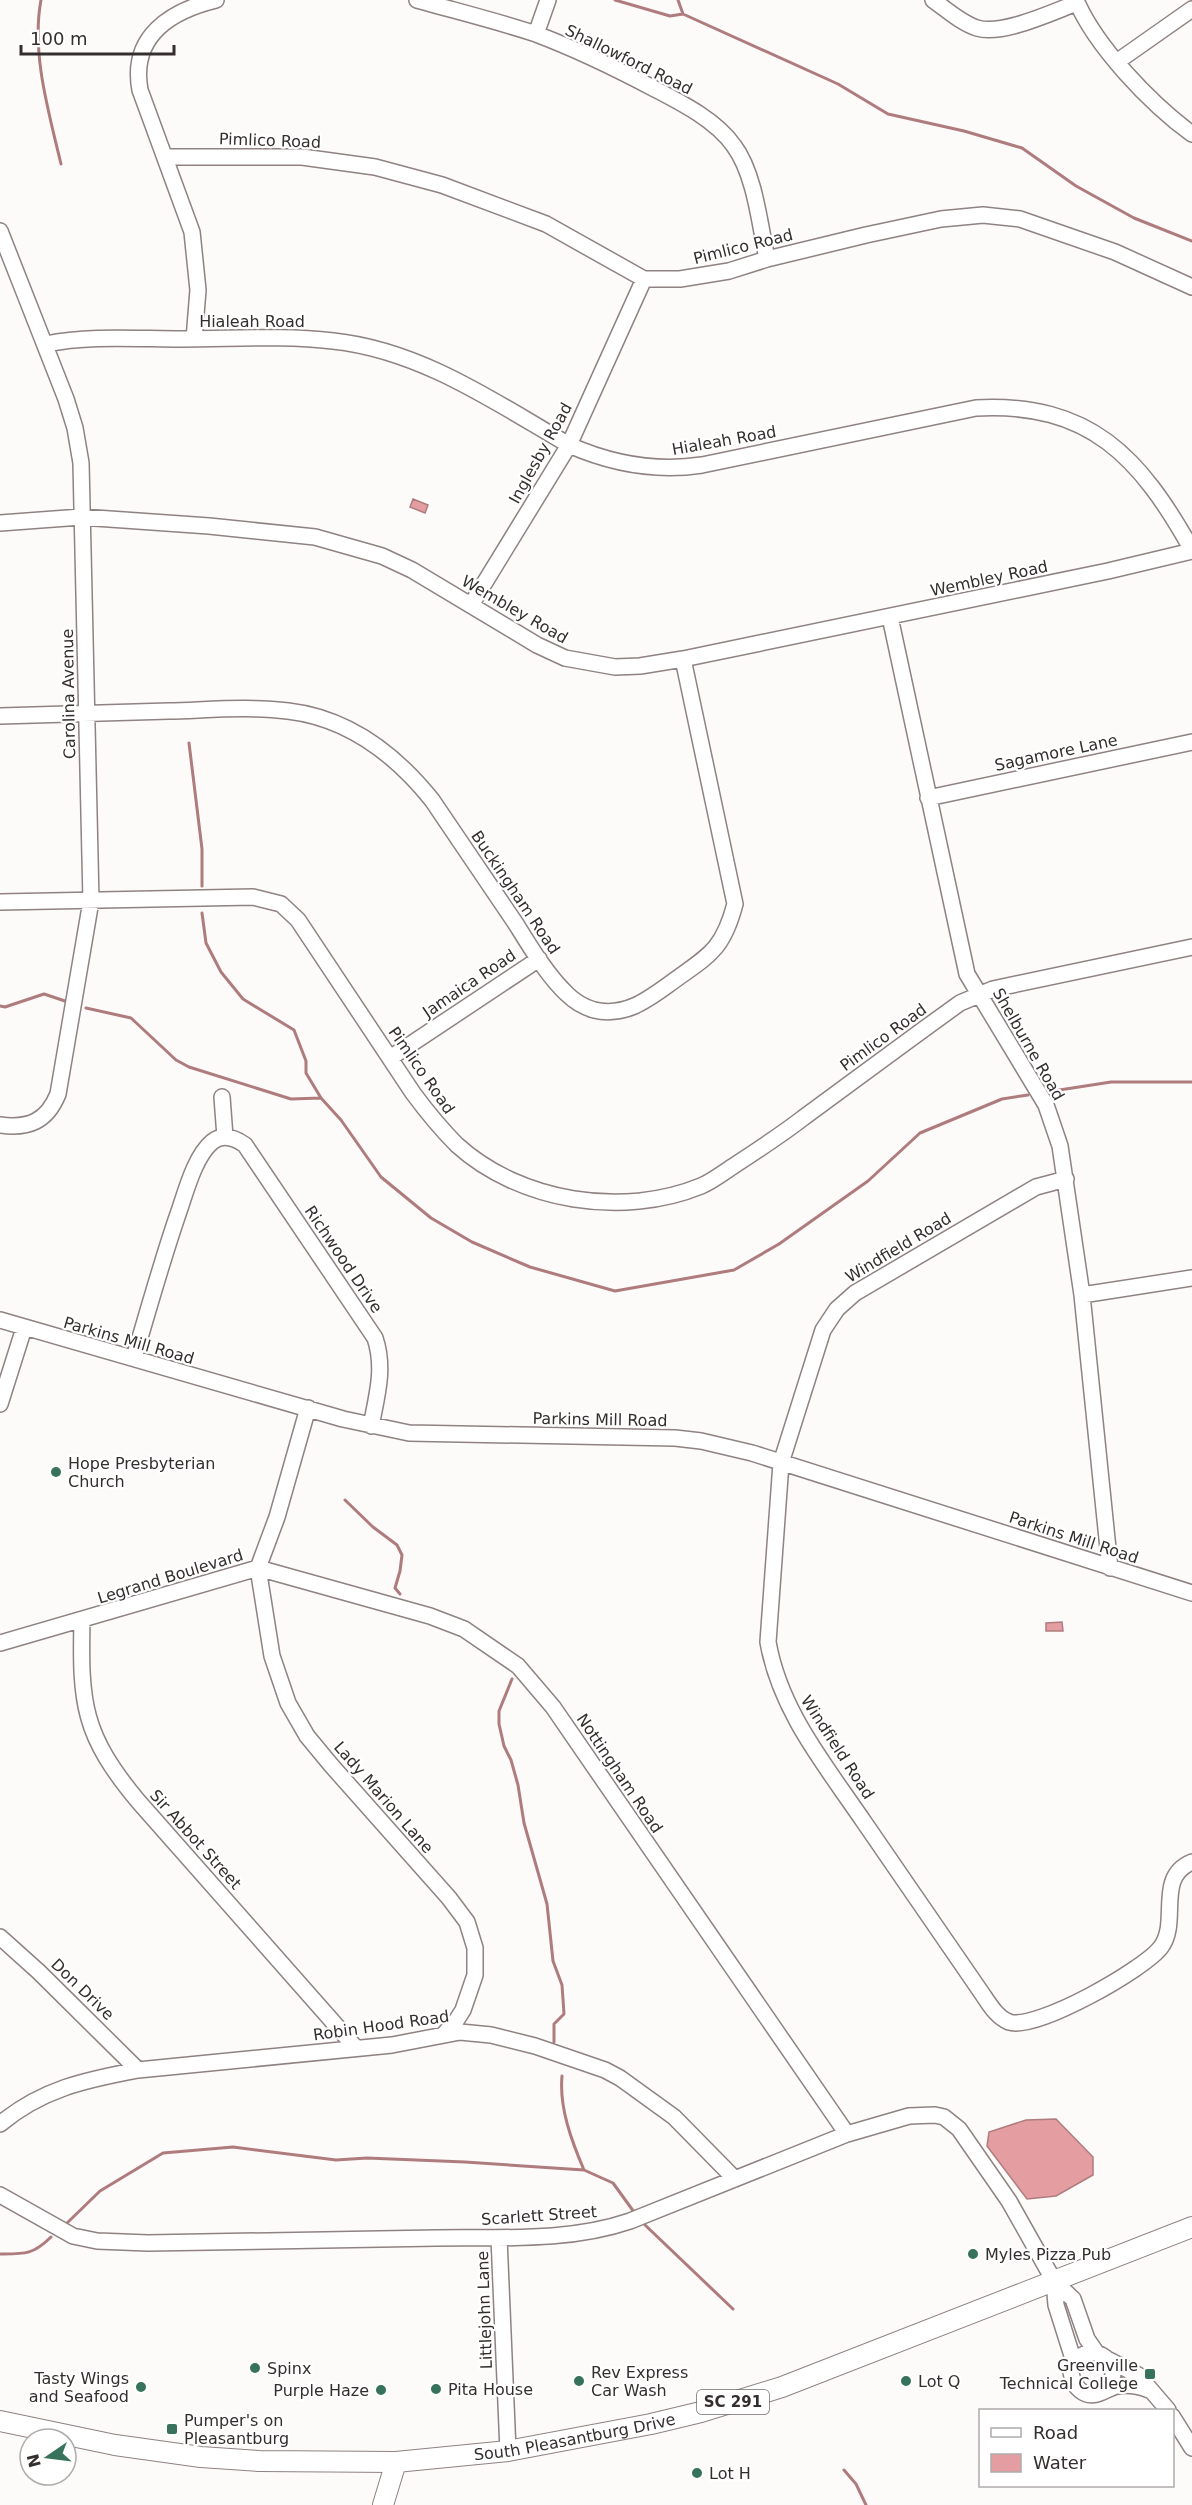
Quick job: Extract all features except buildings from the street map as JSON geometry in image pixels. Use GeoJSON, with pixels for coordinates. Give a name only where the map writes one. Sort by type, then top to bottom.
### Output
{"type":"FeatureCollection","features":[{"type":"Feature","properties":{"kind":"main road","name":"South Pleasantburg Drive"},"geometry":{"type":"LineString","coordinates":[[0,2421],[115,2445],[201,2457],[259,2461],[396,2462],[508,2451],[651,2424],[782,2387],[1192,2227]]}},
{"type":"Feature","properties":{"kind":"main road"},"geometry":{"type":"LineString","coordinates":[[383,2505],[396,2462]]}},
{"type":"Feature","properties":{"kind":"street"},"geometry":{"type":"LineString","coordinates":[[194,339],[198,290],[196,256],[188,217],[140,90],[139,63],[150,37],[171,17],[191,6],[216,0]]}},
{"type":"Feature","properties":{"kind":"street","name":"Shallowford Road"},"geometry":{"type":"LineString","coordinates":[[417,0],[536,34],[605,63],[696,112],[734,146],[746,169],[767,260]]}},
{"type":"Feature","properties":{"kind":"street"},"geometry":{"type":"LineString","coordinates":[[536,34],[548,0]]}},
{"type":"Feature","properties":{"kind":"street"},"geometry":{"type":"LineString","coordinates":[[933,0],[968,24],[990,30],[1034,18],[1076,1],[1118,62],[1154,103],[1192,134]]}},
{"type":"Feature","properties":{"kind":"street"},"geometry":{"type":"LineString","coordinates":[[1118,62],[1192,9]]}},
{"type":"Feature","properties":{"kind":"street","name":"Pimlico Road"},"geometry":{"type":"LineString","coordinates":[[165,157],[302,157],[375,167],[459,191],[546,224],[645,279],[709,275],[940,219],[983,215],[1020,219],[1115,252],[1192,287]]}},
{"type":"Feature","properties":{"kind":"street","name":"Carolina Avenue"},"geometry":{"type":"LineString","coordinates":[[0,231],[46,344],[75,428],[81,463],[91,901],[58,1094],[52,1109],[43,1117],[24,1125],[0,1125]]}},
{"type":"Feature","properties":{"kind":"street","name":"Inglesby Road"},"geometry":{"type":"LineString","coordinates":[[471,605],[569,445],[645,279]]}},
{"type":"Feature","properties":{"kind":"street","name":"Hialeah Road"},"geometry":{"type":"LineString","coordinates":[[46,344],[59,341],[111,339],[333,341],[394,355],[468,386],[569,445],[602,458],[638,466],[679,468],[976,408],[1009,407],[1027,410],[1075,423],[1100,436],[1125,456],[1152,485],[1192,551]]}},
{"type":"Feature","properties":{"kind":"street","name":"Wembley Road"},"geometry":{"type":"LineString","coordinates":[[0,523],[81,517],[209,526],[330,541],[382,556],[412,570],[537,645],[565,658],[615,667],[640,666],[683,659],[890,617],[1192,551]]}},
{"type":"Feature","properties":{"kind":"street","name":"Shelburne Road"},"geometry":{"type":"LineString","coordinates":[[890,617],[967,974],[1046,1105],[1056,1128],[1066,1179],[1082,1295],[1110,1568]]}},
{"type":"Feature","properties":{"kind":"street","name":"Buckingham Road"},"geometry":{"type":"LineString","coordinates":[[0,716],[261,709],[306,714],[368,739],[403,766],[432,800],[539,959],[566,994],[593,1010],[609,1012],[623,1010],[648,1000],[716,949],[724,938],[735,904],[683,659]]}},
{"type":"Feature","properties":{"kind":"street","name":"Sagamore Lane"},"geometry":{"type":"LineString","coordinates":[[928,798],[1192,742]]}},
{"type":"Feature","properties":{"kind":"street","name":"Pimlico Road"},"geometry":{"type":"LineString","coordinates":[[0,903],[253,897],[270,899],[281,904],[298,920],[433,1119],[459,1146],[513,1180],[544,1192],[580,1201],[642,1200],[688,1191],[711,1181],[774,1139],[960,1003],[980,994],[993,989],[1192,947]]}},
{"type":"Feature","properties":{"kind":"street","name":"Jamaica Road"},"geometry":{"type":"LineString","coordinates":[[390,1058],[539,959]]}},
{"type":"Feature","properties":{"kind":"street"},"geometry":{"type":"LineString","coordinates":[[134,1358],[186,1191],[203,1152],[213,1141],[225,1137],[222,1097]]}},
{"type":"Feature","properties":{"kind":"street","name":"Richwood Drive"},"geometry":{"type":"LineString","coordinates":[[225,1137],[237,1139],[245,1144],[375,1338],[381,1354],[382,1371],[371,1426]]}},
{"type":"Feature","properties":{"kind":"street","name":"Windfield Road"},"geometry":{"type":"LineString","coordinates":[[1066,1179],[1036,1187],[881,1277],[844,1301],[823,1330],[781,1463],[768,1642],[776,1678],[795,1719],[810,1743],[995,2011],[1010,2022],[1030,2022],[1042,2018],[1086,1997],[1155,1953],[1167,1937],[1168,1900],[1175,1877],[1180,1869],[1192,1862]]}},
{"type":"Feature","properties":{"kind":"street"},"geometry":{"type":"LineString","coordinates":[[1082,1295],[1192,1278]]}},
{"type":"Feature","properties":{"kind":"street","name":"Parkins Mill Road"},"geometry":{"type":"LineString","coordinates":[[0,1320],[134,1358],[204,1381],[371,1426],[409,1433],[457,1436],[675,1438],[700,1441],[781,1463],[1192,1593]]}},
{"type":"Feature","properties":{"kind":"street"},"geometry":{"type":"LineString","coordinates":[[0,1404],[24,1328]]}},
{"type":"Feature","properties":{"kind":"street","name":"Legrand Boulevard"},"geometry":{"type":"LineString","coordinates":[[0,1643],[258,1568],[277,1517],[308,1408]]}},
{"type":"Feature","properties":{"kind":"street","name":"Lady Marion Lane"},"geometry":{"type":"LineString","coordinates":[[258,1568],[272,1656],[288,1703],[307,1736],[449,1898],[466,1922],[475,1948],[476,1975],[463,2010],[443,2034]]}},
{"type":"Feature","properties":{"kind":"street","name":"Nottingham Road"},"geometry":{"type":"LineString","coordinates":[[258,1568],[430,1616],[484,1641],[518,1666],[553,1707],[847,2134]]}},
{"type":"Feature","properties":{"kind":"street","name":"Sir Abbot Street"},"geometry":{"type":"LineString","coordinates":[[82,1620],[81,1678],[85,1705],[91,1728],[111,1767],[356,2048]]}},
{"type":"Feature","properties":{"kind":"street","name":"Don Drive"},"geometry":{"type":"LineString","coordinates":[[0,1937],[39,1972],[138,2070]]}},
{"type":"Feature","properties":{"kind":"street","name":"Robin Hood Road"},"geometry":{"type":"LineString","coordinates":[[0,2124],[42,2096],[65,2086],[138,2070],[392,2045],[443,2034],[472,2032],[535,2046],[605,2070],[650,2098],[674,2117],[735,2179]]}},
{"type":"Feature","properties":{"kind":"street","name":"Scarlett Street"},"geometry":{"type":"LineString","coordinates":[[0,2195],[66,2234],[97,2241],[148,2243],[500,2238],[607,2229],[847,2134],[909,2116],[926,2114],[944,2117],[967,2139],[1003,2192],[1054,2281]]}},
{"type":"Feature","properties":{"kind":"street","name":"Littlejohn Lane"},"geometry":{"type":"LineString","coordinates":[[500,2238],[508,2451]]}},
{"type":"Feature","properties":{"kind":"street"},"geometry":{"type":"LineString","coordinates":[[1054,2281],[1072,2299],[1087,2339],[1095,2352],[1138,2375],[1167,2409]]}},
{"type":"Feature","properties":{"kind":"street"},"geometry":{"type":"LineString","coordinates":[[1054,2281],[1056,2305],[1074,2362],[1071,2372],[1076,2388],[1093,2395],[1130,2385],[1149,2390]]}},
{"type":"Feature","properties":{"kind":"street"},"geometry":{"type":"LineString","coordinates":[[1074,2362],[1084,2354],[1095,2352]]}},
{"type":"Feature","properties":{"kind":"street"},"geometry":{"type":"LineString","coordinates":[[1106,2390],[1113,2379],[1112,2366],[1109,2361]]}},
{"type":"Feature","properties":{"kind":"street"},"geometry":{"type":"LineString","coordinates":[[1174,2418],[1192,2448]]}},
{"type":"Feature","properties":{"kind":"water"},"geometry":{"type":"Polygon","coordinates":[[[413,499],[428,505],[425,513],[410,507],[413,499]]]}},
{"type":"Feature","properties":{"kind":"water"},"geometry":{"type":"Polygon","coordinates":[[[1062,1622],[1063,1631],[1046,1631],[1046,1623],[1062,1622]]]}},
{"type":"Feature","properties":{"kind":"water"},"geometry":{"type":"Polygon","coordinates":[[[1056,2119],[1093,2157],[1093,2175],[1056,2196],[1027,2199],[987,2146],[989,2132],[1026,2120],[1056,2119]]]}},
{"type":"Feature","properties":{"kind":"waterway"},"geometry":{"type":"LineString","coordinates":[[41,0],[38,20],[40,62],[61,164]]}},
{"type":"Feature","properties":{"kind":"waterway"},"geometry":{"type":"LineString","coordinates":[[615,0],[670,16],[683,14],[838,84],[888,114],[964,131],[1022,148],[1076,186],[1134,218],[1192,241]]}},
{"type":"Feature","properties":{"kind":"waterway"},"geometry":{"type":"LineString","coordinates":[[678,0],[683,14]]}},
{"type":"Feature","properties":{"kind":"waterway"},"geometry":{"type":"LineString","coordinates":[[189,743],[202,849],[202,886]]}},
{"type":"Feature","properties":{"kind":"waterway"},"geometry":{"type":"LineString","coordinates":[[202,913],[206,943],[221,972],[243,999],[294,1030],[306,1061],[306,1073],[321,1098],[341,1120],[381,1177],[431,1218],[472,1242],[530,1267],[615,1291],[734,1270],[779,1244],[868,1181],[920,1133],[1002,1099],[1028,1095]]}},
{"type":"Feature","properties":{"kind":"waterway"},"geometry":{"type":"LineString","coordinates":[[0,1006],[5,1007],[44,994],[65,1001]]}},
{"type":"Feature","properties":{"kind":"waterway"},"geometry":{"type":"LineString","coordinates":[[86,1008],[131,1018],[176,1060],[189,1067],[291,1099],[321,1098]]}},
{"type":"Feature","properties":{"kind":"waterway"},"geometry":{"type":"LineString","coordinates":[[1053,1091],[1111,1082],[1192,1082]]}},
{"type":"Feature","properties":{"kind":"waterway"},"geometry":{"type":"LineString","coordinates":[[345,1500],[373,1527],[397,1545],[402,1555],[395,1588],[400,1594]]}},
{"type":"Feature","properties":{"kind":"waterway"},"geometry":{"type":"LineString","coordinates":[[512,1679],[499,1711],[499,1724],[518,1785],[524,1823],[547,1904],[553,1961],[562,1985],[564,2014],[554,2024],[554,2042]]}},
{"type":"Feature","properties":{"kind":"waterway"},"geometry":{"type":"LineString","coordinates":[[562,2076],[564,2112],[584,2170]]}},
{"type":"Feature","properties":{"kind":"waterway"},"geometry":{"type":"LineString","coordinates":[[66,2224],[100,2191],[163,2153],[233,2147],[336,2160],[367,2158],[584,2170],[613,2183],[634,2212]]}},
{"type":"Feature","properties":{"kind":"waterway"},"geometry":{"type":"LineString","coordinates":[[645,2225],[733,2309]]}},
{"type":"Feature","properties":{"kind":"waterway"},"geometry":{"type":"LineString","coordinates":[[0,2254],[28,2252],[39,2247],[51,2237]]}},
{"type":"Feature","properties":{"kind":"waterway"},"geometry":{"type":"LineString","coordinates":[[844,2470],[856,2484],[866,2505]]}},
{"type":"Feature","properties":{"kind":"place","name":"Hope Presbyterian Church"},"geometry":{"type":"Point","coordinates":[56,1472]}},
{"type":"Feature","properties":{"kind":"place","name":"Myles Pizza Pub"},"geometry":{"type":"Point","coordinates":[973,2254]}},
{"type":"Feature","properties":{"kind":"place","name":"Spinx"},"geometry":{"type":"Point","coordinates":[255,2368]}},
{"type":"Feature","properties":{"kind":"place","name":"Greenville Technical College"},"geometry":{"type":"Point","coordinates":[1150,2374]}},
{"type":"Feature","properties":{"kind":"place","name":"Rev Express Car Wash"},"geometry":{"type":"Point","coordinates":[579,2381]}},
{"type":"Feature","properties":{"kind":"place","name":"Lot Q"},"geometry":{"type":"Point","coordinates":[906,2381]}},
{"type":"Feature","properties":{"kind":"place","name":"Tasty Wings and Seafood"},"geometry":{"type":"Point","coordinates":[141,2387]}},
{"type":"Feature","properties":{"kind":"place","name":"Pita House"},"geometry":{"type":"Point","coordinates":[436,2389]}},
{"type":"Feature","properties":{"kind":"place","name":"Purple Haze"},"geometry":{"type":"Point","coordinates":[381,2390]}},
{"type":"Feature","properties":{"kind":"place","name":"Pumper's on Pleasantburg"},"geometry":{"type":"Point","coordinates":[172,2429]}},
{"type":"Feature","properties":{"kind":"place","name":"Lot H"},"geometry":{"type":"Point","coordinates":[697,2473]}}]}
